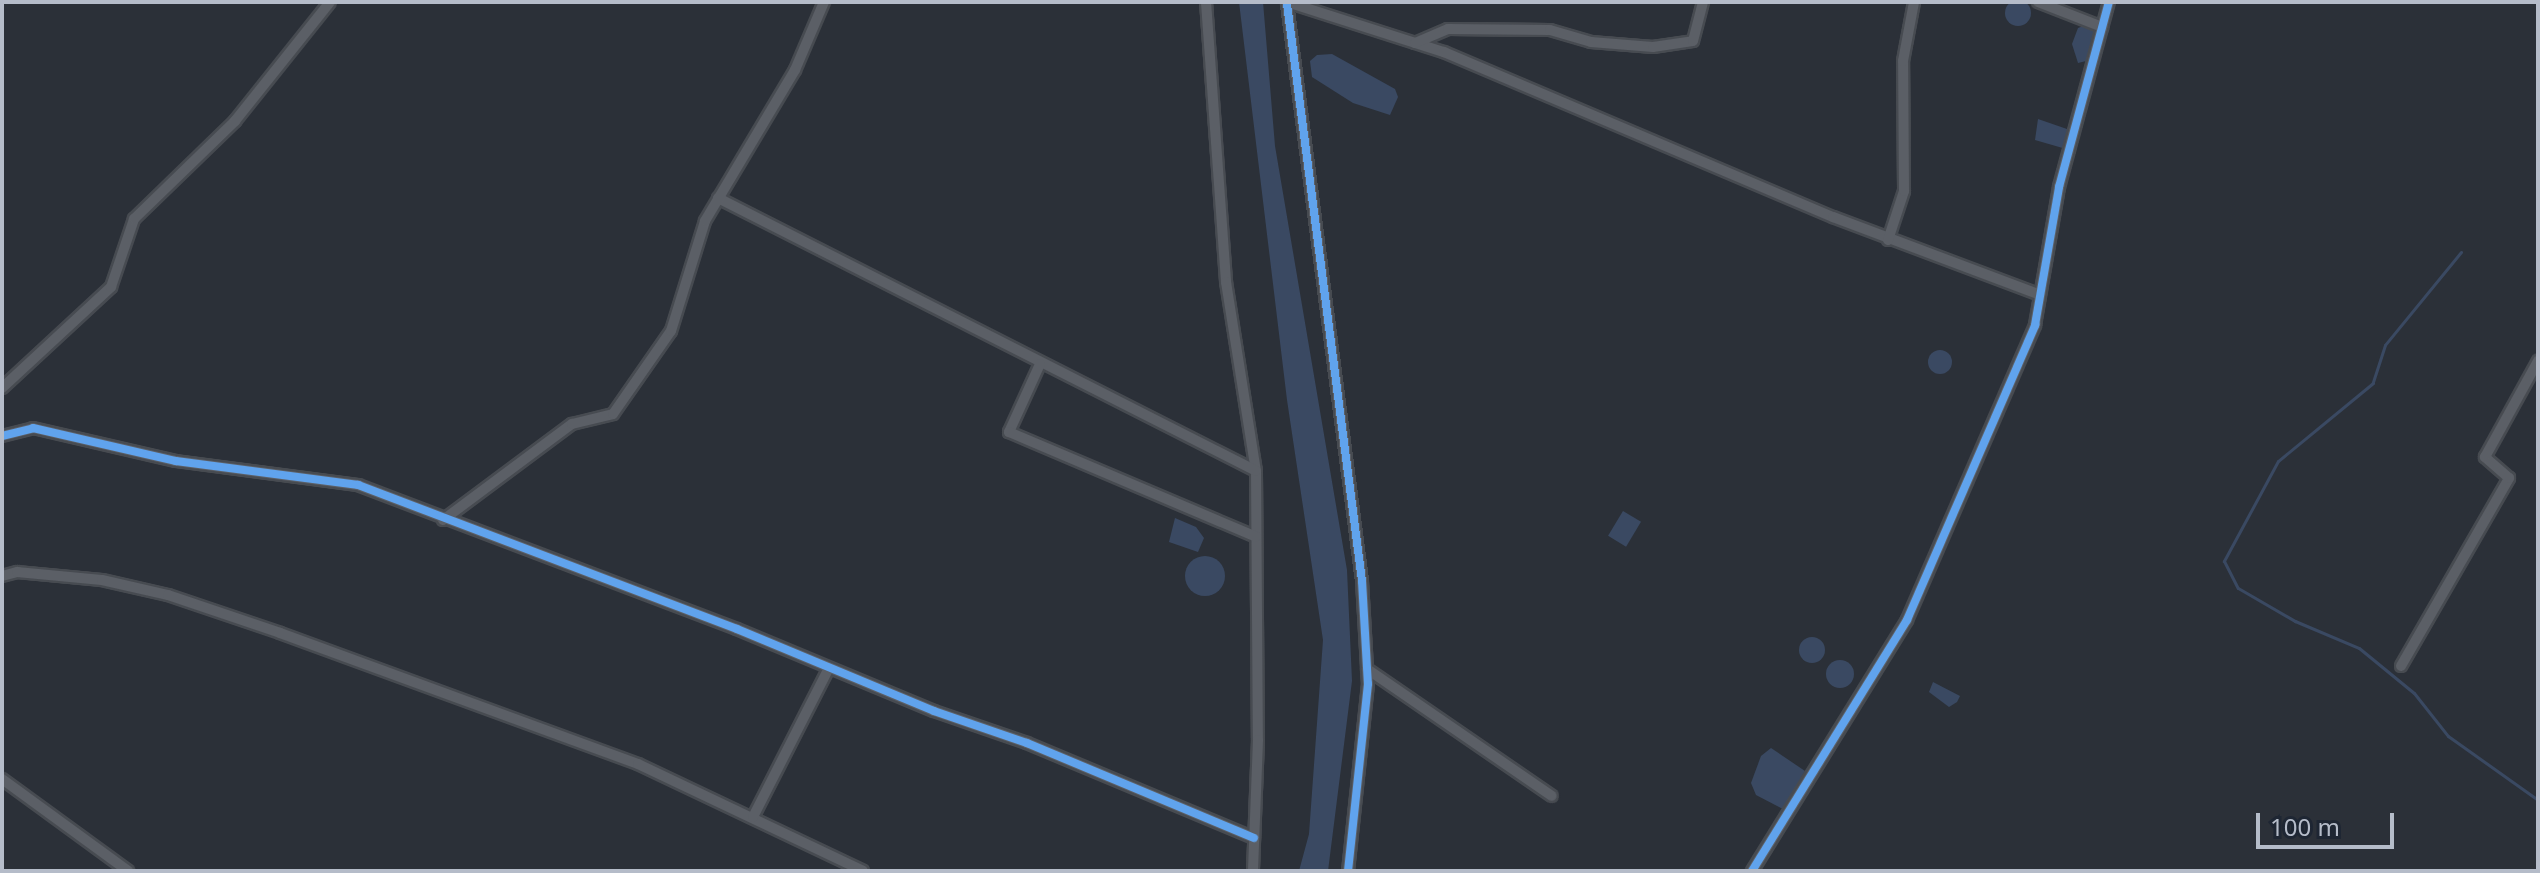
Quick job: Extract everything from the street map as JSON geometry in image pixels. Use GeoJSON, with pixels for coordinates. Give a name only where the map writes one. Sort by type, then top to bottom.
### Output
{"type":"FeatureCollection","features":[{"type":"Feature","properties":{"kind":"street"},"geometry":{"type":"LineString","coordinates":[[2,388],[111,287],[134,219],[235,121],[330,2]]}},
{"type":"Feature","properties":{"kind":"street"},"geometry":{"type":"LineString","coordinates":[[443,520],[572,424],[613,414],[671,331],[705,221],[795,70],[824,2]]}},
{"type":"Feature","properties":{"kind":"street"},"geometry":{"type":"LineString","coordinates":[[1206,2],[1226,282],[1256,471],[1253,871]]}},
{"type":"Feature","properties":{"kind":"street"},"geometry":{"type":"LineString","coordinates":[[1415,43],[1448,29],[1550,30],[1591,42],[1653,47],[1693,41],[1703,2]]}},
{"type":"Feature","properties":{"kind":"street"},"geometry":{"type":"LineString","coordinates":[[1888,240],[1904,191],[1903,61],[1914,2]]}},
{"type":"Feature","properties":{"kind":"street"},"geometry":{"type":"LineString","coordinates":[[2038,2],[2102,27]]}},
{"type":"Feature","properties":{"kind":"street"},"geometry":{"type":"LineString","coordinates":[[1752,871],[1907,620],[2035,325],[2059,187],[2109,2]]}},
{"type":"Feature","properties":{"kind":"street"},"geometry":{"type":"LineString","coordinates":[[1348,871],[1367,669],[1362,581],[1287,3],[1415,43],[1888,240],[2040,295]]}},
{"type":"Feature","properties":{"kind":"street"},"geometry":{"type":"LineString","coordinates":[[718,198],[790,230],[1040,364],[1256,471]]}},
{"type":"Feature","properties":{"kind":"street"},"geometry":{"type":"LineString","coordinates":[[2401,666],[2505,488],[2509,478],[2485,457],[2538,361]]}},
{"type":"Feature","properties":{"kind":"street"},"geometry":{"type":"LineString","coordinates":[[1040,364],[1009,432],[1256,537]]}},
{"type":"Feature","properties":{"kind":"street"},"geometry":{"type":"LineString","coordinates":[[2,436],[33,428],[176,461],[358,485],[1027,743],[1254,838]]}},
{"type":"Feature","properties":{"kind":"street"},"geometry":{"type":"LineString","coordinates":[[2,576],[17,572],[102,580],[168,595],[512,715],[638,764],[863,871]]}},
{"type":"Feature","properties":{"kind":"street"},"geometry":{"type":"LineString","coordinates":[[753,817],[829,668]]}},
{"type":"Feature","properties":{"kind":"street"},"geometry":{"type":"LineString","coordinates":[[1367,669],[1552,796]]}},
{"type":"Feature","properties":{"kind":"street"},"geometry":{"type":"LineString","coordinates":[[2,779],[128,871]]}},
{"type":"Feature","properties":{"kind":"water"},"geometry":{"type":"Polygon","coordinates":[[[2018,0],[2027,4],[2031,13],[2027,22],[2018,26],[2009,22],[2005,13],[2009,4],[2018,0]]]}},
{"type":"Feature","properties":{"kind":"water"},"geometry":{"type":"Polygon","coordinates":[[[1239,2],[1263,2],[1275,146],[1347,570],[1352,681],[1328,871],[1299,871],[1309,834],[1323,640],[1287,400],[1239,2]]]}},
{"type":"Feature","properties":{"kind":"water"},"geometry":{"type":"Polygon","coordinates":[[[2088,24],[2094,28],[2095,38],[2090,60],[2078,63],[2072,44],[2078,28],[2088,24]]]}},
{"type":"Feature","properties":{"kind":"water"},"geometry":{"type":"Polygon","coordinates":[[[1332,54],[1395,89],[1398,97],[1390,115],[1353,103],[1312,77],[1310,61],[1317,55],[1332,54]]]}},
{"type":"Feature","properties":{"kind":"water"},"geometry":{"type":"Polygon","coordinates":[[[2038,119],[2067,129],[2071,139],[2066,149],[2035,140],[2038,119]]]}},
{"type":"Feature","properties":{"kind":"water"},"geometry":{"type":"Polygon","coordinates":[[[1940,350],[1949,353],[1952,362],[1949,371],[1940,374],[1931,371],[1928,362],[1931,353],[1940,350]]]}},
{"type":"Feature","properties":{"kind":"water"},"geometry":{"type":"Polygon","coordinates":[[[1623,511],[1641,522],[1626,547],[1608,536],[1623,511]]]}},
{"type":"Feature","properties":{"kind":"water"},"geometry":{"type":"Polygon","coordinates":[[[1175,518],[1196,527],[1204,538],[1198,552],[1169,542],[1175,518]]]}},
{"type":"Feature","properties":{"kind":"water"},"geometry":{"type":"Polygon","coordinates":[[[1205,556],[1219,562],[1225,576],[1219,590],[1205,596],[1191,590],[1185,576],[1191,562],[1205,556]]]}},
{"type":"Feature","properties":{"kind":"water"},"geometry":{"type":"Polygon","coordinates":[[[1812,637],[1821,641],[1825,650],[1821,659],[1812,663],[1803,659],[1799,650],[1803,641],[1812,637]]]}},
{"type":"Feature","properties":{"kind":"water"},"geometry":{"type":"Polygon","coordinates":[[[1840,660],[1850,664],[1854,674],[1850,684],[1840,688],[1830,684],[1826,674],[1830,664],[1840,660]]]}},
{"type":"Feature","properties":{"kind":"water"},"geometry":{"type":"Polygon","coordinates":[[[1933,682],[1960,696],[1957,702],[1949,707],[1929,692],[1933,682]]]}},
{"type":"Feature","properties":{"kind":"water"},"geometry":{"type":"Polygon","coordinates":[[[1771,748],[1805,771],[1783,809],[1756,795],[1751,783],[1761,756],[1771,748]]]}},
{"type":"Feature","properties":{"kind":"waterway"},"geometry":{"type":"LineString","coordinates":[[2461,252],[2385,345],[2373,383],[2278,461],[2224,561],[2238,588],[2295,621],[2359,648],[2414,693],[2448,736],[2538,800]]}},
{"type":"Feature","properties":{"kind":"cycle path"},"geometry":{"type":"LineString","coordinates":[[1752,871],[1907,620],[2035,325],[2059,187],[2109,2]]}},
{"type":"Feature","properties":{"kind":"cycle path"},"geometry":{"type":"LineString","coordinates":[[1287,4],[1362,581],[1368,684],[1348,871]]}},
{"type":"Feature","properties":{"kind":"cycle path"},"geometry":{"type":"LineString","coordinates":[[2,436],[33,428],[176,461],[358,485],[737,629],[934,711],[1027,743],[1254,838]]}}]}
